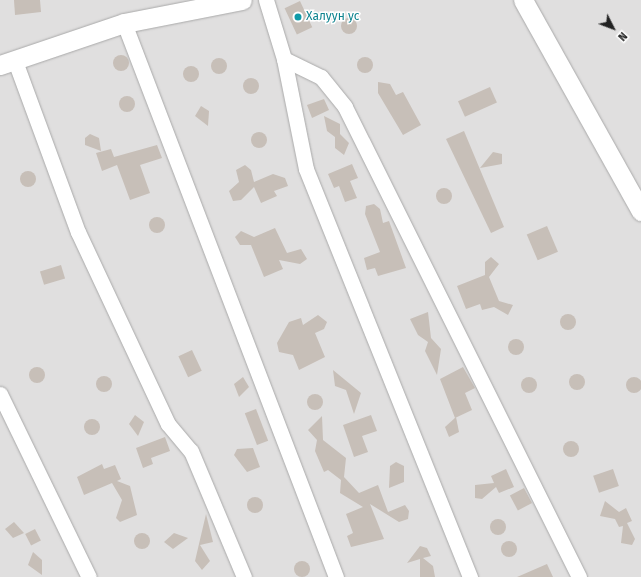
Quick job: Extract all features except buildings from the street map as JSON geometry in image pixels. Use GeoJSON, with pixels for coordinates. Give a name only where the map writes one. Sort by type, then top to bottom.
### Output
{"type":"FeatureCollection","features":[{"type":"Feature","properties":{"kind":"street"},"geometry":{"type":"LineString","coordinates":[[242,0],[124,23],[7,63],[78,232],[168,424],[191,451],[244,577]]}},
{"type":"Feature","properties":{"kind":"street"},"geometry":{"type":"LineString","coordinates":[[266,0],[284,59],[306,169],[470,577]]}},
{"type":"Feature","properties":{"kind":"street"},"geometry":{"type":"LineString","coordinates":[[523,0],[641,211]]}},
{"type":"Feature","properties":{"kind":"street"},"geometry":{"type":"LineString","coordinates":[[124,23],[336,577]]}},
{"type":"Feature","properties":{"kind":"street"},"geometry":{"type":"LineString","coordinates":[[284,59],[321,77],[344,107],[579,577]]}},
{"type":"Feature","properties":{"kind":"street"},"geometry":{"type":"LineString","coordinates":[[0,394],[89,577]]}},
{"type":"Feature","properties":{"kind":"shaded area"},"geometry":{"type":"Polygon","coordinates":[[[0,0],[641,0],[641,577],[0,577],[0,0]]]}},
{"type":"Feature","properties":{"kind":"place","name":"Халуун ус"},"geometry":{"type":"Point","coordinates":[298,17]}}]}
